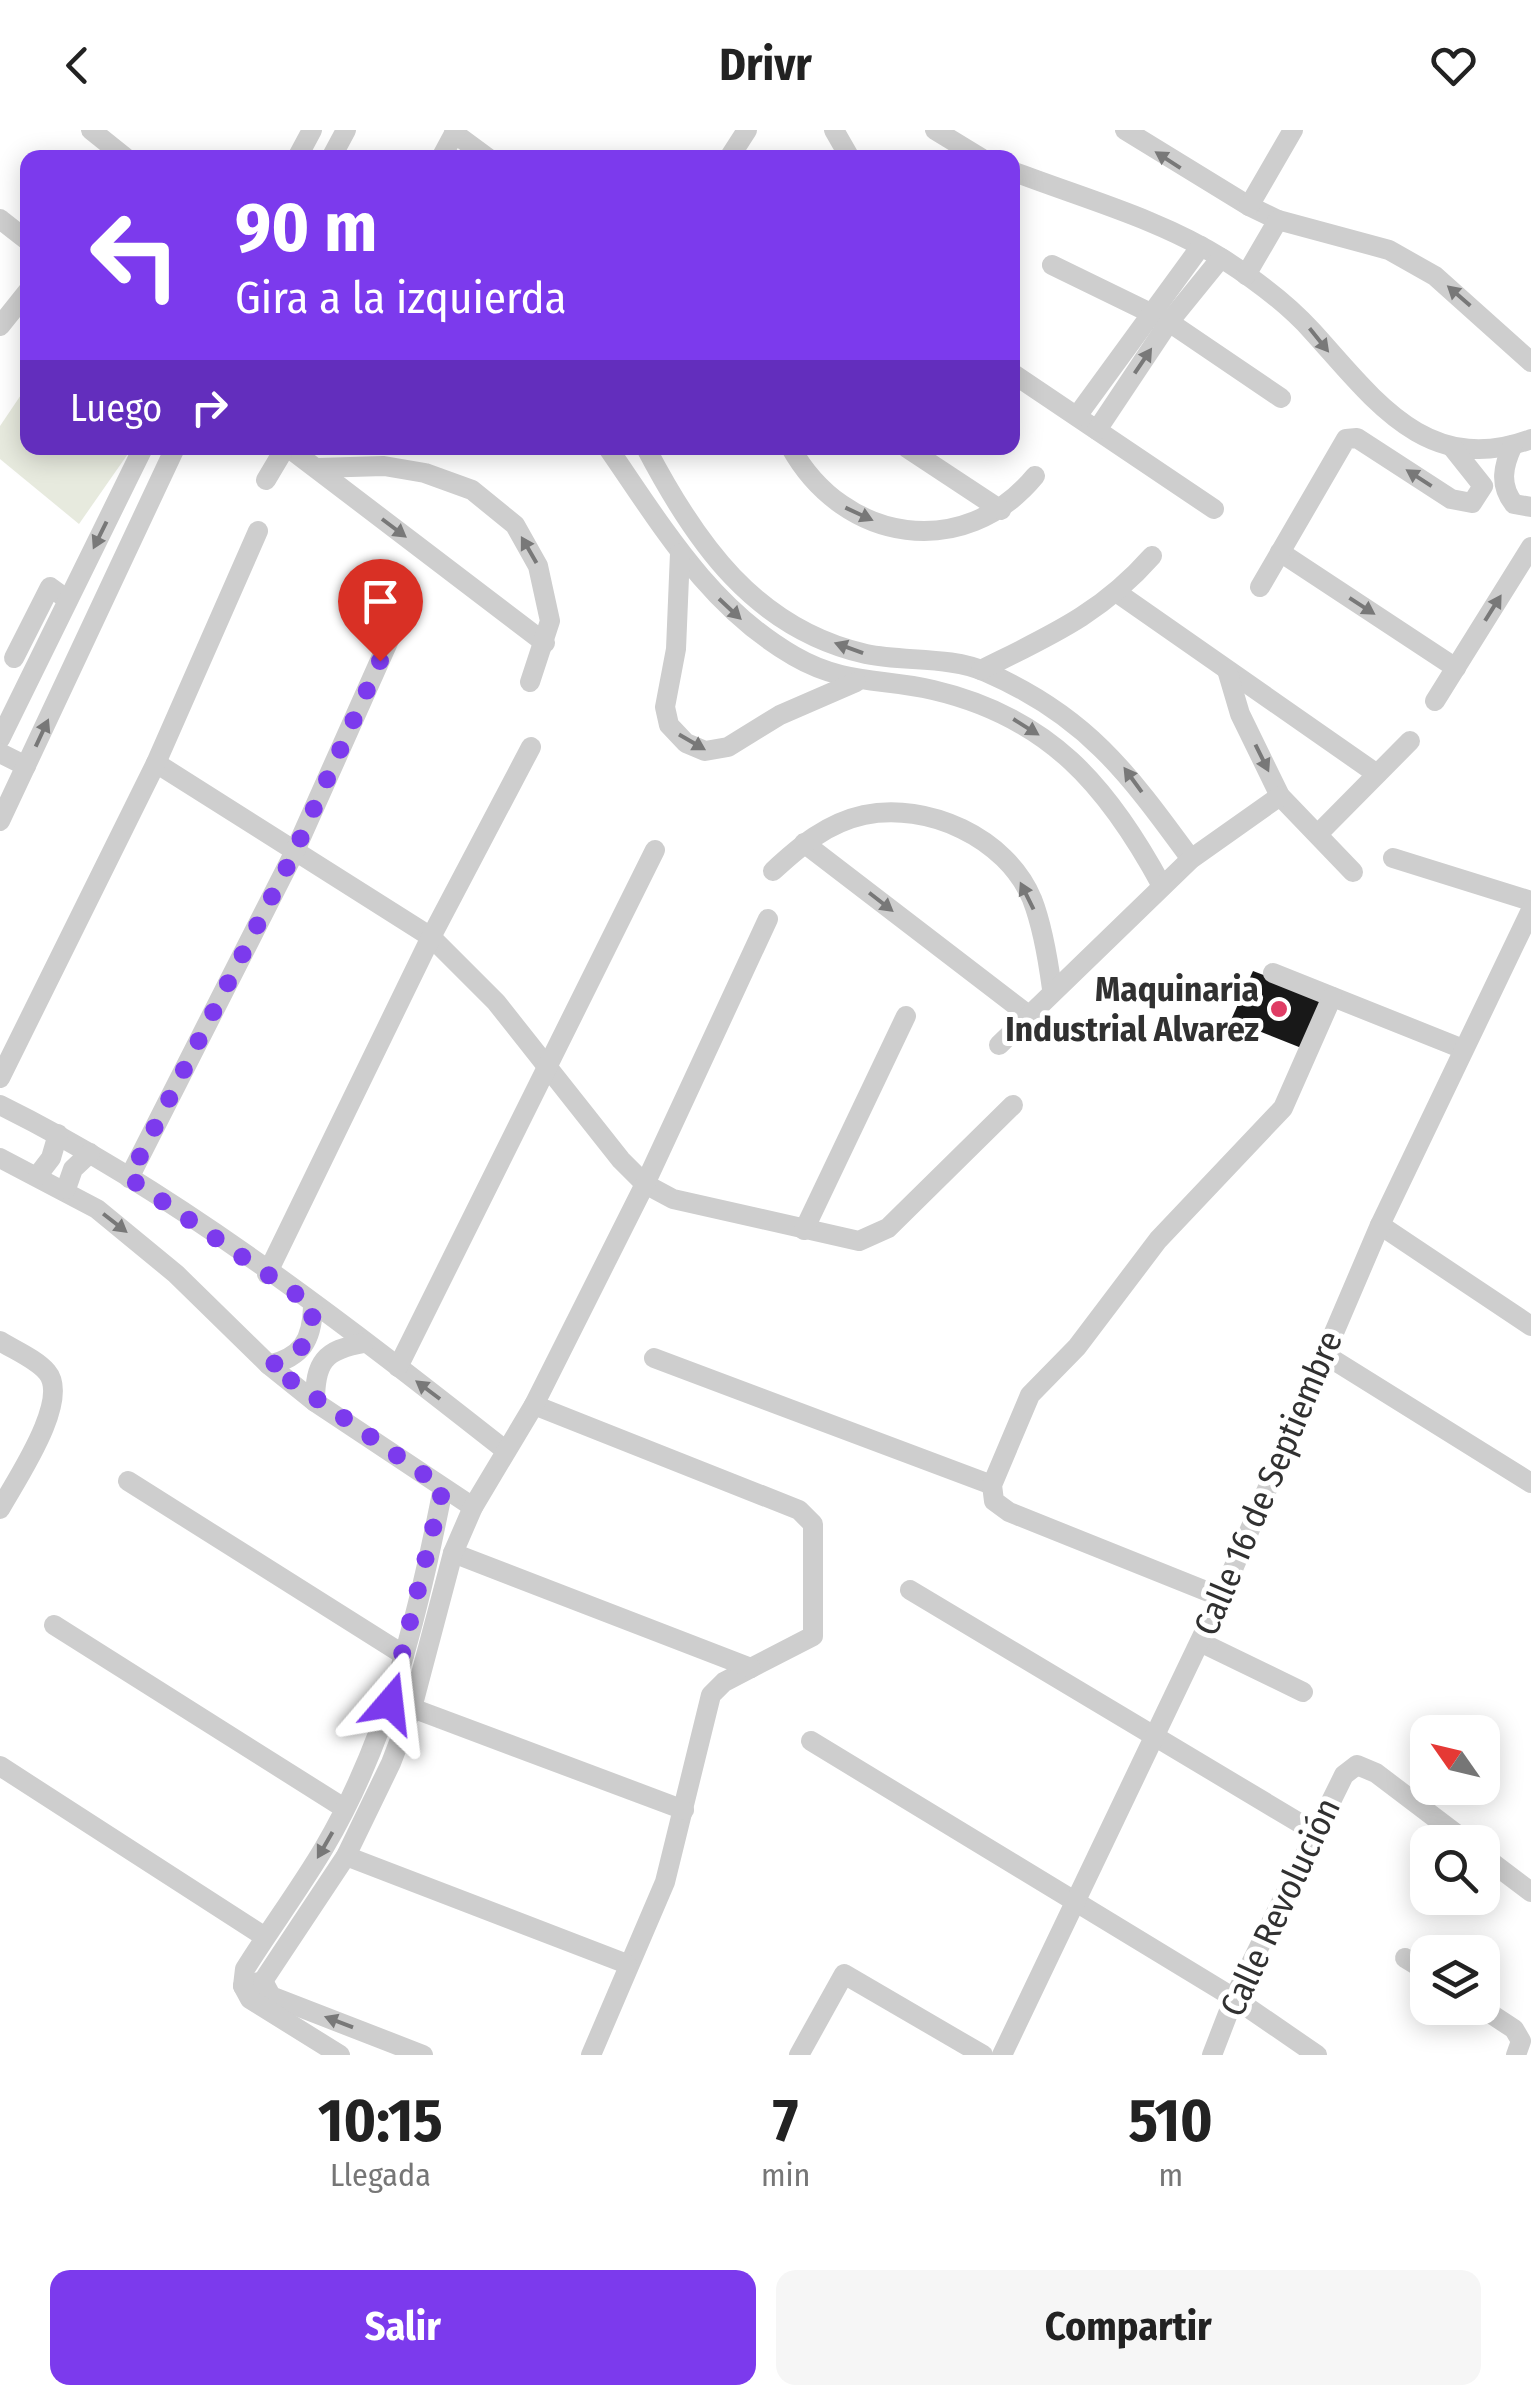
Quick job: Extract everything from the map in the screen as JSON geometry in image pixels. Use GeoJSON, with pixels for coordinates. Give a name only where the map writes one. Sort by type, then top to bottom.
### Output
{"type":"FeatureCollection","features":[{"type":"Feature","properties":{"kind":"street"},"geometry":{"type":"LineString","coordinates":[[91,130],[116,150]]}},
{"type":"Feature","properties":{"kind":"street"},"geometry":{"type":"LineString","coordinates":[[935,130],[968,150]]}},
{"type":"Feature","properties":{"kind":"street"},"geometry":{"type":"LineString","coordinates":[[1125,130],[1278,220],[1331,231],[1404,259],[1457,293],[1531,362]]}},
{"type":"Feature","properties":{"kind":"street"},"geometry":{"type":"LineString","coordinates":[[455,131],[478,150]]}},
{"type":"Feature","properties":{"kind":"street"},"geometry":{"type":"LineString","coordinates":[[1249,206],[1286,132]]}},
{"type":"Feature","properties":{"kind":"street"},"geometry":{"type":"LineString","coordinates":[[1020,174],[1201,246],[1221,258],[1311,330],[1335,360],[1400,423],[1452,447],[1478,478],[1481,494],[1472,502],[1462,503],[1350,437],[1260,587]]}},
{"type":"Feature","properties":{"kind":"street"},"geometry":{"type":"LineString","coordinates":[[0,218],[20,234]]}},
{"type":"Feature","properties":{"kind":"street"},"geometry":{"type":"LineString","coordinates":[[1246,275],[1278,220]]}},
{"type":"Feature","properties":{"kind":"street"},"geometry":{"type":"LineString","coordinates":[[1077,416],[1201,246]]}},
{"type":"Feature","properties":{"kind":"street"},"geometry":{"type":"LineString","coordinates":[[1097,430],[1169,322],[1221,258]]}},
{"type":"Feature","properties":{"kind":"street"},"geometry":{"type":"LineString","coordinates":[[1052,265],[1169,322],[1281,398]]}},
{"type":"Feature","properties":{"kind":"street"},"geometry":{"type":"LineString","coordinates":[[0,326],[20,302]]}},
{"type":"Feature","properties":{"kind":"street"},"geometry":{"type":"LineString","coordinates":[[1020,377],[1214,509]]}},
{"type":"Feature","properties":{"kind":"street"},"geometry":{"type":"LineString","coordinates":[[1452,447],[1522,442]]}},
{"type":"Feature","properties":{"kind":"street"},"geometry":{"type":"LineString","coordinates":[[1522,442],[1504,476],[1510,500],[1531,507]]}},
{"type":"Feature","properties":{"kind":"street"},"geometry":{"type":"LineString","coordinates":[[0,740],[139,455]]}},
{"type":"Feature","properties":{"kind":"street"},"geometry":{"type":"LineString","coordinates":[[0,821],[171,455]]}},
{"type":"Feature","properties":{"kind":"street"},"geometry":{"type":"LineString","coordinates":[[266,480],[282,455]]}},
{"type":"Feature","properties":{"kind":"street"},"geometry":{"type":"LineString","coordinates":[[298,455],[545,643]]}},
{"type":"Feature","properties":{"kind":"street"},"geometry":{"type":"LineString","coordinates":[[613,455],[680,553],[727,609],[797,658],[856,682],[934,690],[1016,719],[1073,758],[1128,823],[1162,886]]}},
{"type":"Feature","properties":{"kind":"street"},"geometry":{"type":"LineString","coordinates":[[650,455],[674,502],[742,591],[809,634],[865,654],[981,670],[1071,718],[1122,765],[1191,859]]}},
{"type":"Feature","properties":{"kind":"street"},"geometry":{"type":"LineString","coordinates":[[796,455],[814,482],[834,501],[894,528],[950,530],[1001,510],[1035,476]]}},
{"type":"Feature","properties":{"kind":"street"},"geometry":{"type":"LineString","coordinates":[[918,455],[1001,510]]}},
{"type":"Feature","properties":{"kind":"street"},"geometry":{"type":"LineString","coordinates":[[317,468],[384,466],[425,473],[472,490],[515,524],[538,566],[550,621],[530,682]]}},
{"type":"Feature","properties":{"kind":"street"},"geometry":{"type":"LineString","coordinates":[[1478,478],[1504,476]]}},
{"type":"Feature","properties":{"kind":"street"},"geometry":{"type":"LineString","coordinates":[[654,515],[674,502]]}},
{"type":"Feature","properties":{"kind":"street"},"geometry":{"type":"LineString","coordinates":[[0,1078],[156,763],[258,531]]}},
{"type":"Feature","properties":{"kind":"street"},"geometry":{"type":"LineString","coordinates":[[1436,701],[1531,547]]}},
{"type":"Feature","properties":{"kind":"street"},"geometry":{"type":"LineString","coordinates":[[1280,552],[1456,668]]}},
{"type":"Feature","properties":{"kind":"street"},"geometry":{"type":"LineString","coordinates":[[680,553],[676,648],[665,707],[669,726],[686,743],[705,751],[728,747],[780,715],[856,682]]}},
{"type":"Feature","properties":{"kind":"street"},"geometry":{"type":"LineString","coordinates":[[981,670],[1065,628],[1119,594],[1152,556]]}},
{"type":"Feature","properties":{"kind":"street"},"geometry":{"type":"LineString","coordinates":[[14,658],[50,587],[68,600]]}},
{"type":"Feature","properties":{"kind":"street"},"geometry":{"type":"LineString","coordinates":[[1119,594],[1377,774]]}},
{"type":"Feature","properties":{"kind":"street"},"geometry":{"type":"LineString","coordinates":[[32,622],[51,635]]}},
{"type":"Feature","properties":{"kind":"street"},"geometry":{"type":"LineString","coordinates":[[129,1178],[294,853],[394,628]]}},
{"type":"Feature","properties":{"kind":"street"},"geometry":{"type":"LineString","coordinates":[[910,688],[913,659]]}},
{"type":"Feature","properties":{"kind":"street"},"geometry":{"type":"LineString","coordinates":[[1227,670],[1240,714],[1280,796],[1354,872]]}},
{"type":"Feature","properties":{"kind":"street"},"geometry":{"type":"LineString","coordinates":[[1318,834],[1410,742]]}},
{"type":"Feature","properties":{"kind":"street"},"geometry":{"type":"LineString","coordinates":[[268,1274],[431,937],[531,747]]}},
{"type":"Feature","properties":{"kind":"street"},"geometry":{"type":"LineString","coordinates":[[0,753],[26,766]]}},
{"type":"Feature","properties":{"kind":"street"},"geometry":{"type":"LineString","coordinates":[[156,763],[431,937],[496,1002],[645,1184],[673,1198],[859,1241],[888,1228],[1013,1106]]}},
{"type":"Feature","properties":{"kind":"street"},"geometry":{"type":"LineString","coordinates":[[999,1045],[1052,989],[1191,859],[1280,796]]}},
{"type":"Feature","properties":{"kind":"street"},"geometry":{"type":"LineString","coordinates":[[772,870],[804,842],[864,815],[910,814],[946,822],[984,840],[1010,865],[1031,896],[1052,989]]}},
{"type":"Feature","properties":{"kind":"street"},"geometry":{"type":"LineString","coordinates":[[804,842],[1027,1014]]}},
{"type":"Feature","properties":{"kind":"street"},"geometry":{"type":"LineString","coordinates":[[398,1367],[655,850]]}},
{"type":"Feature","properties":{"kind":"street"},"geometry":{"type":"LineString","coordinates":[[1393,858],[1531,901]]}},
{"type":"Feature","properties":{"kind":"street","name":"Calle 16 de Septiembre"},"geometry":{"type":"LineString","coordinates":[[1002,2055],[1222,1597],[1380,1225],[1531,910]]}},
{"type":"Feature","properties":{"kind":"street"},"geometry":{"type":"LineString","coordinates":[[340,2055],[250,1999],[253,1984],[346,1856],[391,1763],[412,1708],[454,1553],[473,1507],[534,1405],[645,1184],[768,919]]}},
{"type":"Feature","properties":{"kind":"street"},"geometry":{"type":"LineString","coordinates":[[1273,973],[1463,1050]]}},
{"type":"Feature","properties":{"kind":"street"},"geometry":{"type":"LineString","coordinates":[[1222,1597],[1009,1512],[994,1501],[992,1485],[1030,1395],[1078,1347],[1158,1240],[1283,1108],[1332,997]]}},
{"type":"Feature","properties":{"kind":"street"},"geometry":{"type":"LineString","coordinates":[[804,1230],[906,1016]]}},
{"type":"Feature","properties":{"kind":"street"},"geometry":{"type":"LineString","coordinates":[[0,1105],[58,1134],[129,1178],[398,1367],[505,1450]]}},
{"type":"Feature","properties":{"kind":"street"},"geometry":{"type":"LineString","coordinates":[[38,1175],[51,1158],[58,1134]]}},
{"type":"Feature","properties":{"kind":"street"},"geometry":{"type":"LineString","coordinates":[[66,1189],[72,1169],[90,1153]]}},
{"type":"Feature","properties":{"kind":"street"},"geometry":{"type":"LineString","coordinates":[[0,1158],[66,1189],[119,1225],[176,1274],[269,1365],[315,1402],[473,1507]]}},
{"type":"Feature","properties":{"kind":"street"},"geometry":{"type":"LineString","coordinates":[[1380,1225],[1531,1326]]}},
{"type":"Feature","properties":{"kind":"street"},"geometry":{"type":"LineString","coordinates":[[269,1365],[289,1360],[304,1347],[312,1328],[313,1306]]}},
{"type":"Feature","properties":{"kind":"street"},"geometry":{"type":"LineString","coordinates":[[0,1341],[45,1370],[54,1384],[54,1406],[2,1502]]}},
{"type":"Feature","properties":{"kind":"street"},"geometry":{"type":"LineString","coordinates":[[315,1402],[315,1376],[324,1359],[340,1348],[364,1343]]}},
{"type":"Feature","properties":{"kind":"street"},"geometry":{"type":"LineString","coordinates":[[1324,1354],[1531,1483]]}},
{"type":"Feature","properties":{"kind":"street"},"geometry":{"type":"LineString","coordinates":[[654,1358],[992,1485]]}},
{"type":"Feature","properties":{"kind":"street"},"geometry":{"type":"LineString","coordinates":[[534,1405],[809,1516],[813,1524],[813,1636],[724,1682],[711,1695],[665,1882],[591,2055]]}},
{"type":"Feature","properties":{"kind":"street"},"geometry":{"type":"LineString","coordinates":[[128,1481],[404,1655]]}},
{"type":"Feature","properties":{"kind":"street"},"geometry":{"type":"LineString","coordinates":[[423,2055],[270,1996],[253,1984],[244,1969],[324,1848],[370,1754],[404,1655],[443,1488]]}},
{"type":"Feature","properties":{"kind":"street"},"geometry":{"type":"LineString","coordinates":[[454,1553],[751,1668]]}},
{"type":"Feature","properties":{"kind":"street"},"geometry":{"type":"LineString","coordinates":[[910,1590],[1313,1831]]}},
{"type":"Feature","properties":{"kind":"street"},"geometry":{"type":"LineString","coordinates":[[54,1625],[344,1808]]}},
{"type":"Feature","properties":{"kind":"street"},"geometry":{"type":"LineString","coordinates":[[1200,1642],[1303,1692]]}},
{"type":"Feature","properties":{"kind":"street"},"geometry":{"type":"LineString","coordinates":[[412,1708],[684,1810]]}},
{"type":"Feature","properties":{"kind":"street"},"geometry":{"type":"LineString","coordinates":[[811,1741],[1234,1998],[1317,2055]]}},
{"type":"Feature","properties":{"kind":"street"},"geometry":{"type":"LineString","coordinates":[[370,1754],[391,1763]]}},
{"type":"Feature","properties":{"kind":"street","name":"Calle Revolución"},"geometry":{"type":"LineString","coordinates":[[1212,2055],[1234,1998],[1313,1831],[1344,1775],[1357,1765],[1376,1773],[1444,1825]]}},
{"type":"Feature","properties":{"kind":"street"},"geometry":{"type":"LineString","coordinates":[[0,1766],[265,1937]]}},
{"type":"Feature","properties":{"kind":"street"},"geometry":{"type":"LineString","coordinates":[[346,1856],[628,1964]]}},
{"type":"Feature","properties":{"kind":"street"},"geometry":{"type":"LineString","coordinates":[[1500,1869],[1531,1892]]}},
{"type":"Feature","properties":{"kind":"street"},"geometry":{"type":"LineString","coordinates":[[1405,1958],[1410,1961]]}},
{"type":"Feature","properties":{"kind":"street"},"geometry":{"type":"LineString","coordinates":[[799,2055],[844,1974],[983,2055]]}},
{"type":"Feature","properties":{"kind":"street"},"geometry":{"type":"LineString","coordinates":[[1500,2020],[1514,2029],[1521,2041],[1516,2055]]}},
{"type":"Feature","properties":{"kind":"shaded area"},"geometry":{"type":"Polygon","coordinates":[[[20,396],[20,455],[127,455],[79,524],[0,459],[0,426],[20,396]]]}},
{"type":"Feature","properties":{"kind":"building","name":"Maquinaria Industrial Alvarez"},"geometry":{"type":"Polygon","coordinates":[[[1253,971],[1327,999],[1304,1049],[1231,1020],[1253,971]]]}},
{"type":"Feature","properties":{"kind":"place","name":"Maquinaria Industrial Alvarez"},"geometry":{"type":"Point","coordinates":[1279,1009]}},
{"type":"Feature","properties":{"kind":"route"},"geometry":{"type":"LineString","coordinates":[[380,661],[294,853],[129,1178],[313,1306],[312,1328],[304,1347],[289,1360],[269,1365],[315,1402],[443,1488],[432,1547],[390,1703]]}}]}
